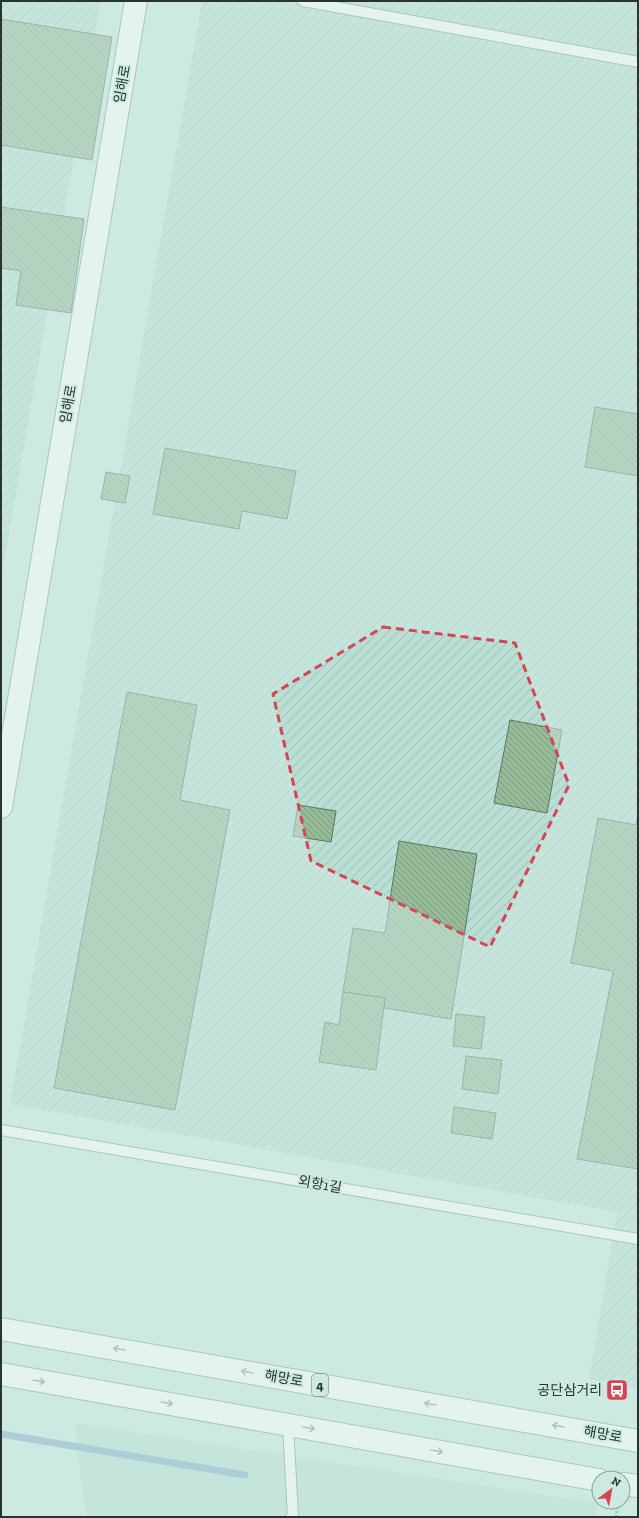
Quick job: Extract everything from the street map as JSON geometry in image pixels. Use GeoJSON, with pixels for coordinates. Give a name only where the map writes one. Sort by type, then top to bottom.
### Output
{"type":"FeatureCollection","features":[{"type":"Feature","properties":{"kind":"main road","name":"임해로"},"geometry":{"type":"LineString","coordinates":[[1,807],[6,744],[136,1]]}},
{"type":"Feature","properties":{"kind":"main road","name":"해망로"},"geometry":{"type":"LineString","coordinates":[[1,1329],[638,1440]]}},
{"type":"Feature","properties":{"kind":"main road"},"geometry":{"type":"LineString","coordinates":[[1,1374],[591,1479]]}},
{"type":"Feature","properties":{"kind":"lane"},"geometry":{"type":"LineString","coordinates":[[303,1],[638,62]]}},
{"type":"Feature","properties":{"kind":"lane","name":"외항1길"},"geometry":{"type":"LineString","coordinates":[[1,1130],[638,1239]]}},
{"type":"Feature","properties":{"kind":"lane"},"geometry":{"type":"LineString","coordinates":[[288,1425],[293,1516],[291,1517]]}},
{"type":"Feature","properties":{"kind":"highlighted area"},"geometry":{"type":"Polygon","coordinates":[[[383,627],[515,643],[569,785],[490,947],[311,861],[273,694],[383,627]]]}},
{"type":"Feature","properties":{"kind":"shaded area"},"geometry":{"type":"Polygon","coordinates":[[[1,1],[101,1],[1,580],[1,1]]]}},
{"type":"Feature","properties":{"kind":"shaded area"},"geometry":{"type":"Polygon","coordinates":[[[202,1],[638,1],[638,1388],[589,1379],[617,1212],[10,1104],[202,1]]]}},
{"type":"Feature","properties":{"kind":"shaded area"},"geometry":{"type":"Polygon","coordinates":[[[76,1423],[591,1502],[591,1510],[596,1510],[596,1517],[87,1517],[80,1474],[76,1423]]]}},
{"type":"Feature","properties":{"kind":"building"},"geometry":{"type":"Polygon","coordinates":[[[1,19],[112,37],[92,160],[1,145],[1,19]]]}},
{"type":"Feature","properties":{"kind":"building"},"geometry":{"type":"Polygon","coordinates":[[[1,207],[84,219],[71,313],[16,305],[21,271],[1,268],[1,207]]]}},
{"type":"Feature","properties":{"kind":"building"},"geometry":{"type":"Polygon","coordinates":[[[595,407],[638,414],[638,476],[585,467],[595,407]]]}},
{"type":"Feature","properties":{"kind":"building"},"geometry":{"type":"Polygon","coordinates":[[[165,448],[296,471],[287,519],[242,511],[239,529],[153,514],[165,448]]]}},
{"type":"Feature","properties":{"kind":"building"},"geometry":{"type":"Polygon","coordinates":[[[106,472],[130,476],[125,503],[101,499],[106,472]]]}},
{"type":"Feature","properties":{"kind":"building"},"geometry":{"type":"Polygon","coordinates":[[[127,692],[197,705],[180,800],[230,810],[175,1110],[54,1088],[127,692]]]}},
{"type":"Feature","properties":{"kind":"building"},"geometry":{"type":"Polygon","coordinates":[[[510,720],[562,730],[547,813],[494,803],[510,720]]]}},
{"type":"Feature","properties":{"kind":"building"},"geometry":{"type":"Polygon","coordinates":[[[298,805],[336,811],[331,842],[293,836],[298,805]]]}},
{"type":"Feature","properties":{"kind":"building"},"geometry":{"type":"Polygon","coordinates":[[[638,813],[638,1169],[577,1159],[613,971],[571,963],[598,818],[636,825],[638,813]]]}},
{"type":"Feature","properties":{"kind":"building"},"geometry":{"type":"Polygon","coordinates":[[[399,841],[477,854],[451,1019],[384,1008],[385,998],[343,992],[353,928],[385,933],[399,841]]]}},
{"type":"Feature","properties":{"kind":"building"},"geometry":{"type":"Polygon","coordinates":[[[343,992],[385,998],[376,1070],[319,1062],[325,1022],[339,1025],[343,992]]]}},
{"type":"Feature","properties":{"kind":"building"},"geometry":{"type":"Polygon","coordinates":[[[456,1014],[485,1017],[481,1049],[453,1046],[456,1014]]]}},
{"type":"Feature","properties":{"kind":"building"},"geometry":{"type":"Polygon","coordinates":[[[466,1056],[502,1060],[498,1094],[462,1089],[466,1056]]]}},
{"type":"Feature","properties":{"kind":"building"},"geometry":{"type":"Polygon","coordinates":[[[454,1107],[496,1113],[492,1139],[451,1133],[454,1107]]]}},
{"type":"Feature","properties":{"kind":"waterway"},"geometry":{"type":"LineString","coordinates":[[1,1434],[245,1475]]}},
{"type":"Feature","properties":{"kind":"place","name":"공단삼거리"},"geometry":{"type":"Point","coordinates":[617,1390]}}]}
